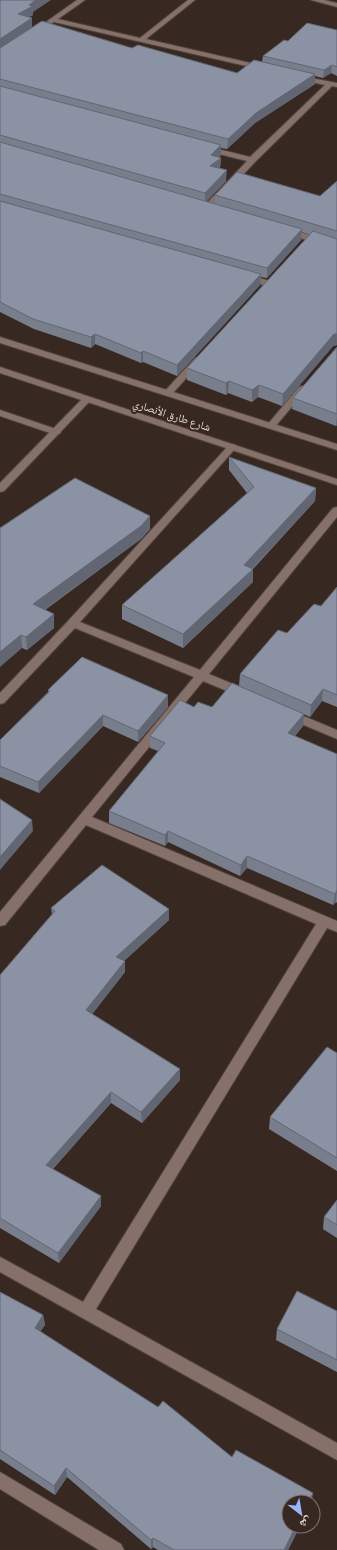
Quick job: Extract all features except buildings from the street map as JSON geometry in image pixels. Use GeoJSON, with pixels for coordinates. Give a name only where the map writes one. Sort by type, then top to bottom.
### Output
{"type":"FeatureCollection","features":[{"type":"Feature","properties":{"kind":"street"},"geometry":{"type":"LineString","coordinates":[[39,28],[82,0]]}},
{"type":"Feature","properties":{"kind":"street"},"geometry":{"type":"LineString","coordinates":[[141,40],[192,0]]}},
{"type":"Feature","properties":{"kind":"street"},"geometry":{"type":"LineString","coordinates":[[314,0],[337,6]]}},
{"type":"Feature","properties":{"kind":"street"},"geometry":{"type":"LineString","coordinates":[[52,20],[269,70]]}},
{"type":"Feature","properties":{"kind":"street"},"geometry":{"type":"LineString","coordinates":[[292,75],[333,85]]}},
{"type":"Feature","properties":{"kind":"street"},"geometry":{"type":"LineString","coordinates":[[207,208],[252,160],[333,85]]}},
{"type":"Feature","properties":{"kind":"street"},"geometry":{"type":"LineString","coordinates":[[199,146],[252,160]]}},
{"type":"Feature","properties":{"kind":"street"},"geometry":{"type":"LineString","coordinates":[[280,229],[307,241],[337,246]]}},
{"type":"Feature","properties":{"kind":"street"},"geometry":{"type":"LineString","coordinates":[[237,274],[267,283]]}},
{"type":"Feature","properties":{"kind":"street"},"geometry":{"type":"LineString","coordinates":[[0,340],[337,447]]}},
{"type":"Feature","properties":{"kind":"street"},"geometry":{"type":"LineString","coordinates":[[168,393],[204,353]]}},
{"type":"Feature","properties":{"kind":"street","name":"شارع طارق الأنصاري"},"geometry":{"type":"LineString","coordinates":[[0,370],[337,482]]}},
{"type":"Feature","properties":{"kind":"street"},"geometry":{"type":"LineString","coordinates":[[270,426],[306,384]]}},
{"type":"Feature","properties":{"kind":"street"},"geometry":{"type":"LineString","coordinates":[[0,489],[87,399]]}},
{"type":"Feature","properties":{"kind":"street"},"geometry":{"type":"LineString","coordinates":[[0,413],[56,432]]}},
{"type":"Feature","properties":{"kind":"street"},"geometry":{"type":"LineString","coordinates":[[0,700],[232,447]]}},
{"type":"Feature","properties":{"kind":"street"},"geometry":{"type":"LineString","coordinates":[[0,922],[337,510]]}},
{"type":"Feature","properties":{"kind":"street"},"geometry":{"type":"LineString","coordinates":[[72,623],[201,675],[251,697]]}},
{"type":"Feature","properties":{"kind":"street"},"geometry":{"type":"LineString","coordinates":[[280,710],[337,735]]}},
{"type":"Feature","properties":{"kind":"street"},"geometry":{"type":"LineString","coordinates":[[84,819],[331,924],[86,1312]]}},
{"type":"Feature","properties":{"kind":"street"},"geometry":{"type":"LineString","coordinates":[[0,1264],[337,1452]]}},
{"type":"Feature","properties":{"kind":"street"},"geometry":{"type":"LineString","coordinates":[[0,1480],[115,1550]]}}]}
